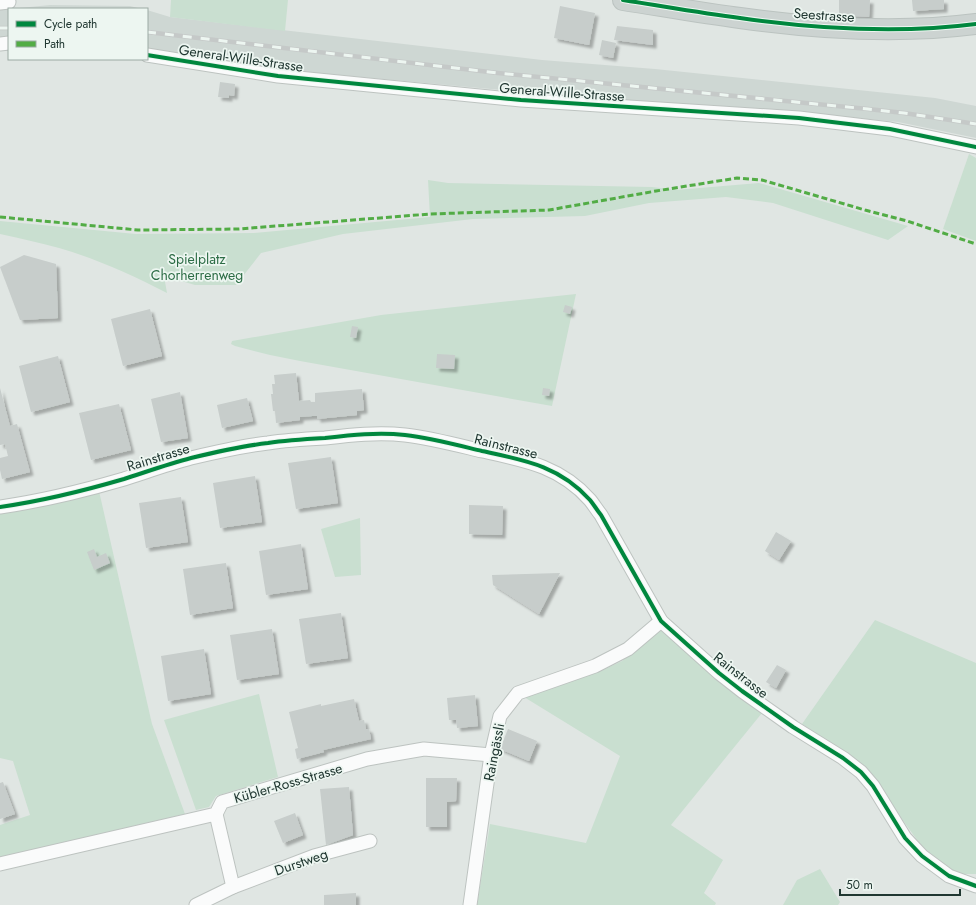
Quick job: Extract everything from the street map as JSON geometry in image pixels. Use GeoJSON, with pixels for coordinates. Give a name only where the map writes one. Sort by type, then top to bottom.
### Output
{"type":"FeatureCollection","features":[{"type":"Feature","properties":{"kind":"main road","name":"Seestrasse"},"geometry":{"type":"LineString","coordinates":[[624,0],[741,18],[839,28],[906,29],[976,24]]}},
{"type":"Feature","properties":{"kind":"street","name":"General-Wille-Strasse"},"geometry":{"type":"LineString","coordinates":[[148,55],[278,76],[521,100],[799,118],[890,129],[976,146]]}},
{"type":"Feature","properties":{"kind":"street","name":"Rainstrasse"},"geometry":{"type":"LineString","coordinates":[[0,507],[51,498],[122,479],[190,458],[229,450],[268,443],[358,435],[403,435],[428,439],[539,465],[558,474],[575,486],[590,500],[601,515],[661,621],[719,673],[742,691],[793,727],[843,758],[860,772],[873,786],[905,838],[922,856],[949,876],[976,886]]}},
{"type":"Feature","properties":{"kind":"street","name":"Raingässli"},"geometry":{"type":"LineString","coordinates":[[470,905],[491,755],[500,716],[518,693],[595,666],[628,649],[661,621]]}},
{"type":"Feature","properties":{"kind":"street","name":"Kübler-Ross-Strasse"},"geometry":{"type":"LineString","coordinates":[[216,814],[222,802],[367,759],[424,749],[491,755]]}},
{"type":"Feature","properties":{"kind":"street"},"geometry":{"type":"LineString","coordinates":[[0,864],[216,814],[234,887]]}},
{"type":"Feature","properties":{"kind":"street","name":"Durstweg"},"geometry":{"type":"LineString","coordinates":[[196,905],[234,887],[314,856],[370,841]]}},
{"type":"Feature","properties":{"kind":"shaded area"},"geometry":{"type":"Polygon","coordinates":[[[50,5],[130,6],[138,8],[20,8],[50,5]]]}},
{"type":"Feature","properties":{"kind":"shaded area"},"geometry":{"type":"Polygon","coordinates":[[[8,9],[8,37],[0,37],[0,10],[8,9]]]}},
{"type":"Feature","properties":{"kind":"shaded area"},"geometry":{"type":"Polygon","coordinates":[[[148,10],[170,17],[542,60],[655,69],[935,98],[976,106],[976,138],[898,122],[752,108],[579,97],[263,68],[148,49],[148,10]]]}},
{"type":"Feature","properties":{"kind":"green space"},"geometry":{"type":"Polygon","coordinates":[[[171,0],[288,0],[285,31],[170,17],[171,0]]]}},
{"type":"Feature","properties":{"kind":"green space"},"geometry":{"type":"Polygon","coordinates":[[[969,154],[976,158],[976,241],[943,229],[969,154]]]}},
{"type":"Feature","properties":{"kind":"green space","name":"Spielplatz Chorherrenweg"},"geometry":{"type":"Polygon","coordinates":[[[428,180],[448,183],[652,187],[676,190],[759,183],[908,226],[888,240],[773,203],[726,197],[649,203],[585,216],[473,219],[343,234],[261,253],[236,285],[195,285],[164,276],[167,293],[87,257],[59,248],[0,234],[0,221],[136,234],[254,233],[430,217],[428,180]]]}},
{"type":"Feature","properties":{"kind":"green space"},"geometry":{"type":"Polygon","coordinates":[[[576,294],[552,406],[300,361],[270,355],[231,344],[232,341],[381,315],[576,294]]]}},
{"type":"Feature","properties":{"kind":"green space"},"geometry":{"type":"Polygon","coordinates":[[[99,491],[152,724],[185,814],[0,857],[0,825],[30,815],[13,761],[0,758],[0,512],[99,491]]]}},
{"type":"Feature","properties":{"kind":"green space"},"geometry":{"type":"Polygon","coordinates":[[[360,518],[361,575],[335,577],[321,529],[360,518]]]}},
{"type":"Feature","properties":{"kind":"green space"},"geometry":{"type":"Polygon","coordinates":[[[875,620],[976,663],[976,874],[958,874],[925,851],[863,765],[802,724],[875,620]]]}},
{"type":"Feature","properties":{"kind":"green space"},"geometry":{"type":"Polygon","coordinates":[[[660,629],[762,713],[671,825],[723,860],[704,893],[716,903],[715,905],[477,905],[490,824],[586,843],[620,756],[524,697],[605,669],[622,661],[660,629]]]}},
{"type":"Feature","properties":{"kind":"green space"},"geometry":{"type":"Polygon","coordinates":[[[259,694],[278,777],[216,796],[209,807],[196,810],[164,720],[259,694]]]}},
{"type":"Feature","properties":{"kind":"green space"},"geometry":{"type":"Polygon","coordinates":[[[820,869],[840,902],[838,905],[783,905],[797,880],[820,869]]]}},
{"type":"Feature","properties":{"kind":"building"},"geometry":{"type":"Polygon","coordinates":[[[839,0],[870,0],[869,17],[839,15],[839,0]]]}},
{"type":"Feature","properties":{"kind":"building"},"geometry":{"type":"Polygon","coordinates":[[[912,0],[944,0],[944,9],[913,11],[912,0]]]}},
{"type":"Feature","properties":{"kind":"building"},"geometry":{"type":"Polygon","coordinates":[[[560,6],[595,13],[589,45],[554,38],[560,6]]]}},
{"type":"Feature","properties":{"kind":"building"},"geometry":{"type":"Polygon","coordinates":[[[617,26],[653,30],[653,45],[614,40],[617,26]]]}},
{"type":"Feature","properties":{"kind":"building"},"geometry":{"type":"Polygon","coordinates":[[[602,40],[616,43],[613,58],[599,55],[602,40]]]}},
{"type":"Feature","properties":{"kind":"building"},"geometry":{"type":"Polygon","coordinates":[[[220,82],[235,84],[234,96],[229,95],[229,98],[218,97],[220,82]]]}},
{"type":"Feature","properties":{"kind":"building"},"geometry":{"type":"Polygon","coordinates":[[[24,255],[56,264],[58,318],[20,320],[0,267],[24,255]]]}},
{"type":"Feature","properties":{"kind":"building"},"geometry":{"type":"Polygon","coordinates":[[[565,305],[572,307],[570,314],[563,312],[565,305]]]}},
{"type":"Feature","properties":{"kind":"building"},"geometry":{"type":"Polygon","coordinates":[[[150,309],[162,356],[123,366],[111,319],[150,309]]]}},
{"type":"Feature","properties":{"kind":"building"},"geometry":{"type":"Polygon","coordinates":[[[352,326],[358,327],[356,338],[350,337],[352,326]]]}},
{"type":"Feature","properties":{"kind":"building"},"geometry":{"type":"Polygon","coordinates":[[[437,354],[455,355],[454,369],[436,368],[437,354]]]}},
{"type":"Feature","properties":{"kind":"building"},"geometry":{"type":"Polygon","coordinates":[[[58,356],[70,402],[31,412],[19,366],[58,356]]]}},
{"type":"Feature","properties":{"kind":"building"},"geometry":{"type":"Polygon","coordinates":[[[296,373],[299,401],[310,400],[311,402],[315,402],[315,393],[362,389],[364,410],[357,411],[357,415],[317,419],[317,416],[300,417],[300,420],[276,423],[271,394],[273,394],[272,384],[275,384],[274,375],[296,373]]]}},
{"type":"Feature","properties":{"kind":"building"},"geometry":{"type":"Polygon","coordinates":[[[0,388],[10,426],[17,424],[30,472],[2,479],[0,458],[8,456],[5,444],[0,445],[0,388]]]}},
{"type":"Feature","properties":{"kind":"building"},"geometry":{"type":"Polygon","coordinates":[[[543,388],[550,389],[549,396],[542,395],[543,388]]]}},
{"type":"Feature","properties":{"kind":"building"},"geometry":{"type":"Polygon","coordinates":[[[180,392],[188,438],[161,442],[151,399],[180,392]]]}},
{"type":"Feature","properties":{"kind":"building"},"geometry":{"type":"Polygon","coordinates":[[[247,398],[253,421],[222,428],[217,405],[247,398]]]}},
{"type":"Feature","properties":{"kind":"building"},"geometry":{"type":"Polygon","coordinates":[[[119,404],[131,450],[91,460],[79,413],[119,404]]]}},
{"type":"Feature","properties":{"kind":"building"},"geometry":{"type":"Polygon","coordinates":[[[331,457],[338,503],[296,509],[288,463],[331,457]]]}},
{"type":"Feature","properties":{"kind":"building"},"geometry":{"type":"Polygon","coordinates":[[[255,476],[262,522],[220,528],[213,483],[255,476]]]}},
{"type":"Feature","properties":{"kind":"building"},"geometry":{"type":"Polygon","coordinates":[[[181,497],[188,542],[146,548],[139,503],[181,497]]]}},
{"type":"Feature","properties":{"kind":"building"},"geometry":{"type":"Polygon","coordinates":[[[469,505],[503,506],[502,535],[469,534],[469,505]]]}},
{"type":"Feature","properties":{"kind":"building"},"geometry":{"type":"Polygon","coordinates":[[[776,532],[791,541],[779,560],[765,551],[776,532]]]}},
{"type":"Feature","properties":{"kind":"building"},"geometry":{"type":"Polygon","coordinates":[[[301,544],[308,589],[266,595],[259,551],[301,544]]]}},
{"type":"Feature","properties":{"kind":"building"},"geometry":{"type":"Polygon","coordinates":[[[94,549],[97,557],[106,553],[110,563],[94,570],[87,552],[94,549]]]}},
{"type":"Feature","properties":{"kind":"building"},"geometry":{"type":"Polygon","coordinates":[[[226,563],[233,608],[190,615],[183,569],[226,563]]]}},
{"type":"Feature","properties":{"kind":"building"},"geometry":{"type":"Polygon","coordinates":[[[560,573],[539,614],[493,585],[492,575],[560,573]]]}},
{"type":"Feature","properties":{"kind":"building"},"geometry":{"type":"Polygon","coordinates":[[[341,613],[348,658],[306,664],[299,619],[341,613]]]}},
{"type":"Feature","properties":{"kind":"building"},"geometry":{"type":"Polygon","coordinates":[[[272,629],[279,674],[237,680],[230,635],[272,629]]]}},
{"type":"Feature","properties":{"kind":"building"},"geometry":{"type":"Polygon","coordinates":[[[204,649],[211,694],[168,701],[161,656],[204,649]]]}},
{"type":"Feature","properties":{"kind":"building"},"geometry":{"type":"Polygon","coordinates":[[[777,665],[786,670],[776,688],[766,682],[777,665]]]}},
{"type":"Feature","properties":{"kind":"building"},"geometry":{"type":"Polygon","coordinates":[[[475,695],[478,726],[457,728],[456,720],[449,720],[447,698],[475,695]]]}},
{"type":"Feature","properties":{"kind":"building"},"geometry":{"type":"Polygon","coordinates":[[[354,699],[359,721],[364,720],[366,729],[369,729],[371,739],[323,750],[324,752],[297,759],[295,749],[298,748],[289,712],[321,704],[321,706],[354,699]]]}},
{"type":"Feature","properties":{"kind":"building"},"geometry":{"type":"Polygon","coordinates":[[[508,729],[537,741],[529,761],[500,749],[508,729]]]}},
{"type":"Feature","properties":{"kind":"building"},"geometry":{"type":"Polygon","coordinates":[[[426,778],[457,778],[456,801],[447,802],[447,827],[426,827],[426,778]]]}},
{"type":"Feature","properties":{"kind":"building"},"geometry":{"type":"Polygon","coordinates":[[[3,782],[15,814],[0,819],[0,783],[3,782]]]}},
{"type":"Feature","properties":{"kind":"building"},"geometry":{"type":"Polygon","coordinates":[[[349,787],[353,835],[326,845],[320,789],[349,787]]]}},
{"type":"Feature","properties":{"kind":"building"},"geometry":{"type":"Polygon","coordinates":[[[295,813],[303,835],[283,843],[274,821],[295,813]]]}},
{"type":"Feature","properties":{"kind":"building"},"geometry":{"type":"Polygon","coordinates":[[[356,893],[356,905],[324,905],[324,895],[356,893]]]}},
{"type":"Feature","properties":{"kind":"railway"},"geometry":{"type":"LineString","coordinates":[[0,28],[8,28]]}},
{"type":"Feature","properties":{"kind":"railway"},"geometry":{"type":"LineString","coordinates":[[148,32],[498,73],[868,109],[976,124]]}},
{"type":"Feature","properties":{"kind":"marked path"},"geometry":{"type":"LineString","coordinates":[[0,217],[138,230],[238,229],[430,214],[549,210],[737,178],[762,180],[907,221],[976,244]]}},
{"type":"Feature","properties":{"kind":"cycle path"},"geometry":{"type":"LineString","coordinates":[[623,0],[769,22],[828,27],[858,29],[917,29],[976,24]]}},
{"type":"Feature","properties":{"kind":"cycle path"},"geometry":{"type":"LineString","coordinates":[[148,55],[278,76],[521,100],[799,118],[890,129],[976,147]]}},
{"type":"Feature","properties":{"kind":"cycle path"},"geometry":{"type":"LineString","coordinates":[[0,507],[78,492],[182,460],[229,449],[282,441],[355,435],[395,434],[424,438],[527,461],[540,466],[566,479],[590,500],[601,515],[661,621],[719,673],[742,691],[793,727],[843,758],[861,772],[873,786],[905,838],[922,856],[949,876],[976,886]]}}]}
